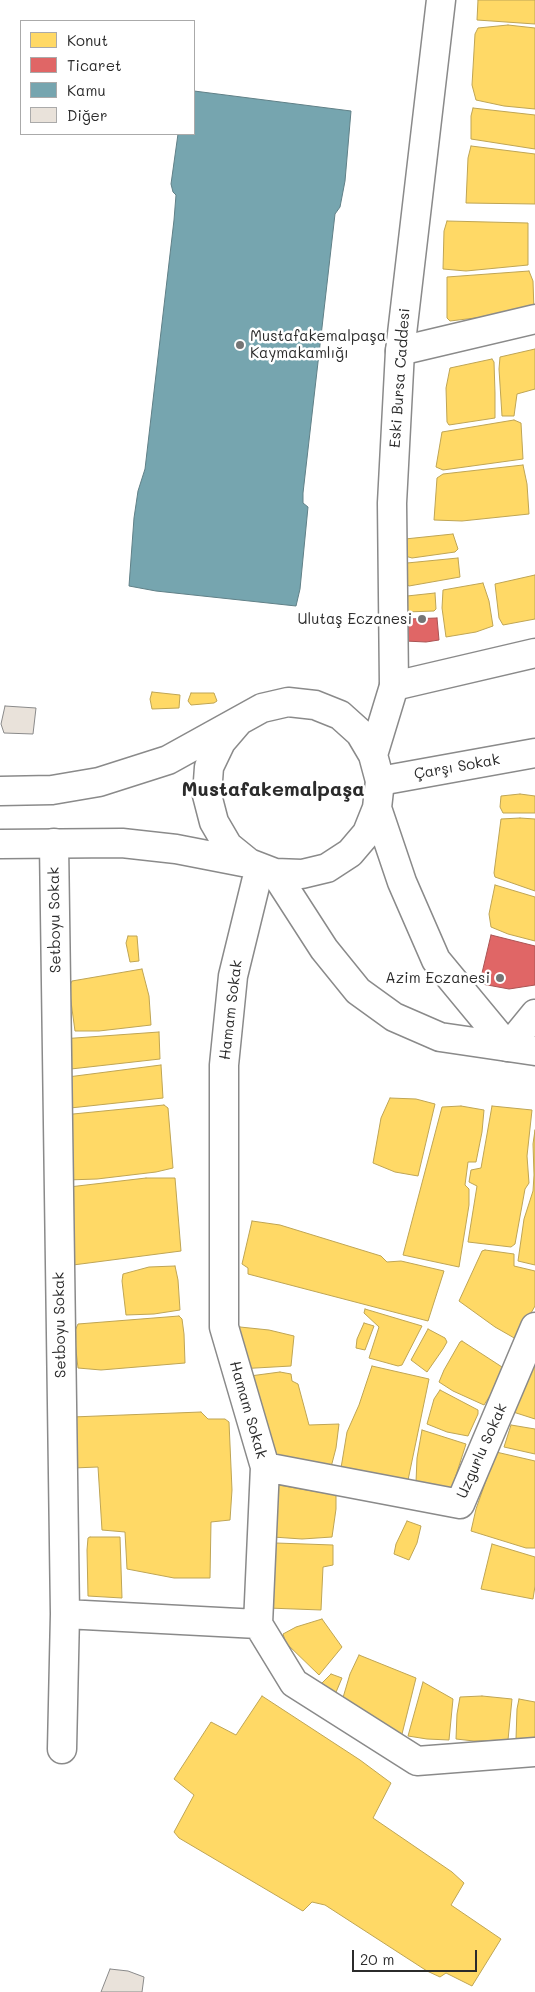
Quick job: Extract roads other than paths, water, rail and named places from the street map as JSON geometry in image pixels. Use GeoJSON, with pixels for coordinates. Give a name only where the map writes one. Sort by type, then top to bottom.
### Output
{"type":"FeatureCollection","features":[{"type":"Feature","properties":{"kind":"street","name":"Eski Bursa Caddesi"},"geometry":{"type":"LineString","coordinates":[[373,755],[394,686],[392,503],[400,351],[441,0]]}},
{"type":"Feature","properties":{"kind":"street"},"geometry":{"type":"LineString","coordinates":[[400,351],[535,320]]}},
{"type":"Feature","properties":{"kind":"street"},"geometry":{"type":"LineString","coordinates":[[394,686],[535,653]]}},
{"type":"Feature","properties":{"kind":"street"},"geometry":{"type":"LineString","coordinates":[[0,791],[52,790],[99,782],[168,760],[262,708],[288,702],[315,705],[340,715],[360,733],[373,755],[378,795],[402,882],[436,960],[508,1047]]}},
{"type":"Feature","properties":{"kind":"street"},"geometry":{"type":"LineString","coordinates":[[239,721],[221,742],[209,767],[207,795],[214,822],[228,846],[262,868],[358,991],[394,1017],[440,1037],[535,1051]]}},
{"type":"Feature","properties":{"kind":"street","name":"Çarşı Sokak"},"geometry":{"type":"LineString","coordinates":[[378,795],[535,753]]}},
{"type":"Feature","properties":{"kind":"street"},"geometry":{"type":"LineString","coordinates":[[0,844],[122,843],[176,849],[262,868],[302,874],[328,868],[350,854],[367,832],[378,795]]}},
{"type":"Feature","properties":{"kind":"street","name":"Setboyu Sokak"},"geometry":{"type":"LineString","coordinates":[[54,843],[65,1614],[62,1749]]}},
{"type":"Feature","properties":{"kind":"street","name":"Hamam Sokak"},"geometry":{"type":"LineString","coordinates":[[258,1624],[265,1467],[224,1327],[224,1065],[232,976],[256,882],[262,868]]}},
{"type":"Feature","properties":{"kind":"street"},"geometry":{"type":"LineString","coordinates":[[508,1047],[535,1014]]}},
{"type":"Feature","properties":{"kind":"street","name":"Uzgurlu Sokak"},"geometry":{"type":"LineString","coordinates":[[265,1467],[460,1504],[535,1327]]}},
{"type":"Feature","properties":{"kind":"street"},"geometry":{"type":"LineString","coordinates":[[65,1614],[258,1624],[294,1683],[417,1761],[535,1752]]}},
{"type":"Feature","properties":{"kind":"place","name":"Mustafakemalpaşa Kaymakamlığı"},"geometry":{"type":"Point","coordinates":[240,345]}},
{"type":"Feature","properties":{"kind":"place","name":"Ulutaş Eczanesi"},"geometry":{"type":"Point","coordinates":[422,619]}},
{"type":"Feature","properties":{"kind":"place","name":"Azim Eczanesi"},"geometry":{"type":"Point","coordinates":[500,978]}},
{"type":"Feature","properties":{"kind":"district","name":"Mustafakemalpaşa"},"geometry":{"type":"Point","coordinates":[273,790]}}]}
